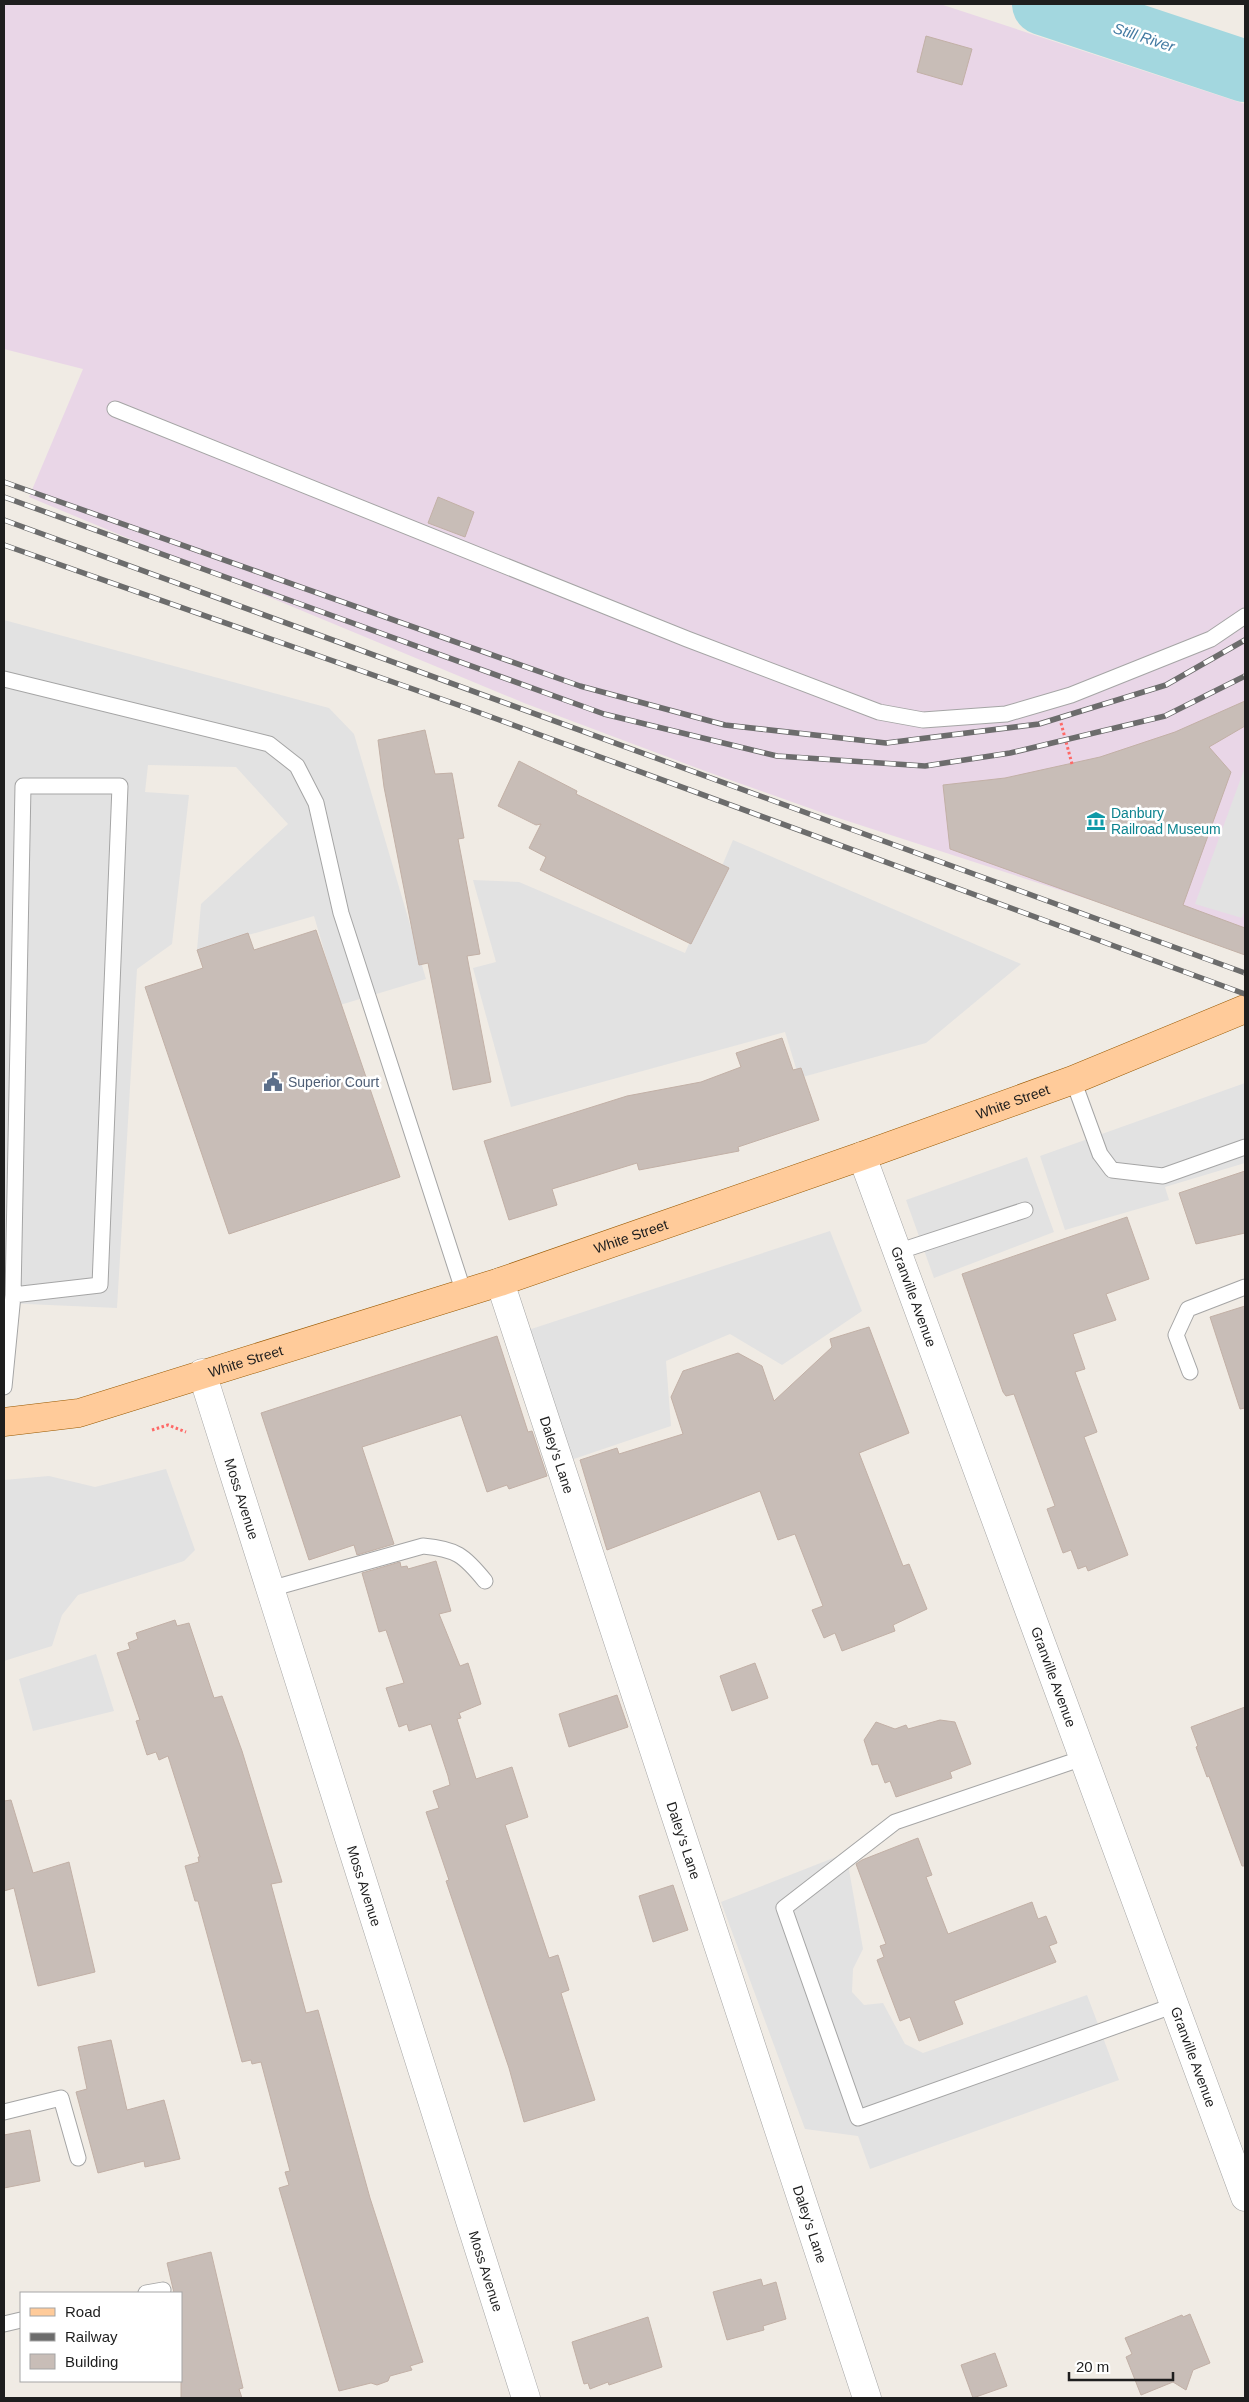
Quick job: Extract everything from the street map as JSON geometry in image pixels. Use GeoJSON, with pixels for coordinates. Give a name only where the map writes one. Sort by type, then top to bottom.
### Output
{"type":"FeatureCollection","features":[{"type":"Feature","properties":{"kind":"main road","name":"White Street"},"geometry":{"type":"LineString","coordinates":[[4,1422],[80,1413],[202,1373],[500,1282],[862,1156],[1073,1080],[1242,1016]]}},
{"type":"Feature","properties":{"kind":"street","name":"Granville Avenue"},"geometry":{"type":"LineString","coordinates":[[862,1156],[1245,2197]]}},
{"type":"Feature","properties":{"kind":"street","name":"Daley's Lane"},"geometry":{"type":"LineString","coordinates":[[500,1282],[867,2398]]}},
{"type":"Feature","properties":{"kind":"street","name":"Moss Avenue"},"geometry":{"type":"LineString","coordinates":[[202,1373],[526,2398]]}},
{"type":"Feature","properties":{"kind":"lane"},"geometry":{"type":"LineString","coordinates":[[115,410],[687,639],[878,712],[923,720],[1006,714],[1054,700],[1211,639],[1245,616]]}},
{"type":"Feature","properties":{"kind":"lane"},"geometry":{"type":"LineString","coordinates":[[4,679],[269,744],[297,766],[316,803],[341,913],[464,1293]]}},
{"type":"Feature","properties":{"kind":"lane"},"geometry":{"type":"LineString","coordinates":[[4,1387],[13,1295],[23,786],[120,786],[100,1285],[13,1295]]}},
{"type":"Feature","properties":{"kind":"lane"},"geometry":{"type":"LineString","coordinates":[[1073,1080],[1100,1154],[1112,1170],[1163,1176],[1245,1147]]}},
{"type":"Feature","properties":{"kind":"lane"},"geometry":{"type":"LineString","coordinates":[[897,1252],[1025,1210]]}},
{"type":"Feature","properties":{"kind":"lane"},"geometry":{"type":"LineString","coordinates":[[1190,1372],[1176,1335],[1188,1308],[1245,1287]]}},
{"type":"Feature","properties":{"kind":"lane"},"geometry":{"type":"LineString","coordinates":[[270,1589],[423,1546],[445,1548],[468,1560],[485,1581]]}},
{"type":"Feature","properties":{"kind":"lane"},"geometry":{"type":"LineString","coordinates":[[1083,1758],[895,1822],[784,1908],[858,2118],[1174,2005]]}},
{"type":"Feature","properties":{"kind":"lane"},"geometry":{"type":"LineString","coordinates":[[4,2112],[61,2098],[78,2158]]}},
{"type":"Feature","properties":{"kind":"lane"},"geometry":{"type":"LineString","coordinates":[[152,2292],[163,2290]]}},
{"type":"Feature","properties":{"kind":"lane"},"geometry":{"type":"LineString","coordinates":[[4,2324],[20,2320]]}},
{"type":"Feature","properties":{"kind":"path"},"geometry":{"type":"LineString","coordinates":[[1054,700],[1072,764]]}},
{"type":"Feature","properties":{"kind":"path"},"geometry":{"type":"LineString","coordinates":[[152,1430],[168,1424],[186,1432]]}},
{"type":"Feature","properties":{"kind":"shaded area"},"geometry":{"type":"Polygon","coordinates":[[[4,4],[940,4],[1245,104],[1245,950],[826,814],[705,771],[524,703],[29,497],[83,369],[4,349],[4,4]]]}},
{"type":"Feature","properties":{"kind":"shaded area"},"geometry":{"type":"Polygon","coordinates":[[[4,620],[329,708],[354,734],[426,979],[340,1005],[314,916],[197,950],[201,904],[288,824],[236,767],[148,765],[145,792],[189,795],[172,944],[137,969],[117,1308],[4,1303],[4,620]]]}},
{"type":"Feature","properties":{"kind":"shaded area"},"geometry":{"type":"Polygon","coordinates":[[[1245,767],[1245,910],[1242,918],[1195,904],[1245,767]]]}},
{"type":"Feature","properties":{"kind":"shaded area"},"geometry":{"type":"Polygon","coordinates":[[[733,840],[1021,964],[926,1043],[799,1078],[785,1032],[511,1107],[473,968],[496,962],[473,880],[519,882],[685,953],[733,840]]]}},
{"type":"Feature","properties":{"kind":"shaded area"},"geometry":{"type":"Polygon","coordinates":[[[1245,1083],[1245,1163],[1165,1187],[1169,1200],[1065,1230],[1040,1156],[1245,1083]]]}},
{"type":"Feature","properties":{"kind":"shaded area"},"geometry":{"type":"Polygon","coordinates":[[[1027,1157],[1054,1232],[934,1278],[906,1200],[1027,1157]]]}},
{"type":"Feature","properties":{"kind":"shaded area"},"geometry":{"type":"Polygon","coordinates":[[[830,1231],[862,1311],[782,1365],[730,1334],[666,1361],[671,1426],[562,1463],[510,1336],[830,1231]]]}},
{"type":"Feature","properties":{"kind":"shaded area"},"geometry":{"type":"Polygon","coordinates":[[[166,1469],[195,1550],[184,1561],[78,1595],[62,1615],[52,1646],[4,1661],[4,1480],[49,1476],[95,1487],[166,1469]]]}},
{"type":"Feature","properties":{"kind":"shaded area"},"geometry":{"type":"Polygon","coordinates":[[[96,1654],[114,1711],[33,1731],[19,1679],[96,1654]]]}},
{"type":"Feature","properties":{"kind":"shaded area"},"geometry":{"type":"Polygon","coordinates":[[[846,1853],[863,1949],[853,1969],[852,1992],[864,2005],[883,2003],[905,2044],[923,2053],[1087,1995],[1119,2080],[870,2169],[858,2136],[805,2129],[721,1902],[846,1853]]]}},
{"type":"Feature","properties":{"kind":"building"},"geometry":{"type":"Polygon","coordinates":[[[926,36],[972,49],[962,85],[917,72],[926,36]]]}},
{"type":"Feature","properties":{"kind":"building"},"geometry":{"type":"Polygon","coordinates":[[[438,497],[474,512],[465,537],[428,523],[438,497]]]}},
{"type":"Feature","properties":{"kind":"building","name":"Danbury Railroad Museum"},"geometry":{"type":"Polygon","coordinates":[[[1245,701],[1245,726],[1209,747],[1231,772],[1183,905],[1245,928],[1245,955],[950,849],[943,785],[1005,778],[1100,757],[1175,732],[1245,701]]]}},
{"type":"Feature","properties":{"kind":"building"},"geometry":{"type":"Polygon","coordinates":[[[425,730],[435,774],[452,773],[464,838],[458,839],[480,954],[467,956],[491,1082],[453,1090],[428,963],[419,965],[384,787],[378,740],[425,730]]]}},
{"type":"Feature","properties":{"kind":"building"},"geometry":{"type":"Polygon","coordinates":[[[519,761],[577,791],[576,794],[729,868],[691,944],[540,870],[546,857],[529,848],[541,824],[536,825],[498,806],[519,761]]]}},
{"type":"Feature","properties":{"kind":"building","name":"Superior Court"},"geometry":{"type":"Polygon","coordinates":[[[316,930],[400,1177],[229,1234],[145,987],[203,968],[197,950],[248,933],[254,950],[316,930]]]}},
{"type":"Feature","properties":{"kind":"building"},"geometry":{"type":"Polygon","coordinates":[[[782,1038],[793,1070],[801,1068],[819,1120],[738,1147],[739,1151],[639,1170],[637,1163],[552,1189],[557,1205],[509,1220],[484,1141],[627,1096],[701,1082],[741,1067],[736,1053],[782,1038]]]}},
{"type":"Feature","properties":{"kind":"building"},"geometry":{"type":"Polygon","coordinates":[[[1245,1171],[1245,1233],[1196,1244],[1179,1193],[1245,1171]]]}},
{"type":"Feature","properties":{"kind":"building"},"geometry":{"type":"Polygon","coordinates":[[[1127,1217],[1149,1279],[1106,1294],[1116,1320],[1073,1334],[1085,1369],[1075,1372],[1097,1432],[1084,1437],[1128,1555],[1088,1571],[1086,1566],[1078,1569],[1071,1550],[1063,1553],[1047,1509],[1055,1506],[1014,1394],[1006,1396],[1003,1392],[962,1274],[1127,1217]]]}},
{"type":"Feature","properties":{"kind":"building"},"geometry":{"type":"Polygon","coordinates":[[[1245,1306],[1245,1408],[1240,1409],[1210,1317],[1245,1306]]]}},
{"type":"Feature","properties":{"kind":"building"},"geometry":{"type":"Polygon","coordinates":[[[869,1327],[909,1433],[859,1453],[903,1566],[909,1564],[927,1609],[893,1625],[895,1631],[842,1651],[835,1633],[824,1638],[812,1610],[823,1606],[795,1534],[778,1540],[760,1491],[607,1550],[580,1460],[617,1448],[619,1454],[683,1434],[671,1397],[683,1371],[738,1353],[762,1366],[774,1401],[832,1347],[830,1339],[869,1327]]]}},
{"type":"Feature","properties":{"kind":"building"},"geometry":{"type":"Polygon","coordinates":[[[497,1336],[528,1432],[532,1431],[547,1476],[509,1489],[507,1485],[487,1492],[461,1415],[362,1447],[394,1544],[357,1555],[354,1545],[309,1560],[261,1413],[497,1336]]]}},
{"type":"Feature","properties":{"kind":"building"},"geometry":{"type":"Polygon","coordinates":[[[436,1561],[451,1611],[439,1614],[460,1666],[468,1663],[481,1704],[459,1713],[461,1718],[457,1719],[476,1779],[512,1767],[528,1817],[505,1825],[549,1958],[558,1955],[569,1990],[561,1993],[595,2100],[524,2122],[509,2068],[446,1881],[449,1880],[426,1812],[439,1808],[433,1791],[450,1785],[448,1776],[431,1724],[409,1731],[407,1724],[399,1727],[386,1688],[404,1683],[386,1630],[379,1632],[362,1573],[400,1562],[401,1567],[407,1566],[408,1569],[436,1561]]]}},
{"type":"Feature","properties":{"kind":"building"},"geometry":{"type":"Polygon","coordinates":[[[175,1620],[177,1626],[189,1623],[214,1698],[222,1696],[242,1751],[282,1882],[271,1884],[306,2013],[318,2010],[370,2198],[423,2362],[410,2366],[412,2370],[390,2376],[388,2381],[377,2385],[371,2383],[339,2391],[279,2188],[289,2185],[285,2172],[290,2171],[261,2062],[252,2064],[251,2060],[242,2062],[198,1901],[195,1901],[185,1866],[199,1862],[198,1857],[200,1857],[168,1756],[159,1760],[156,1752],[147,1755],[136,1721],[140,1720],[117,1653],[130,1649],[128,1643],[138,1639],[136,1633],[175,1620]]]}},
{"type":"Feature","properties":{"kind":"building"},"geometry":{"type":"Polygon","coordinates":[[[755,1663],[768,1698],[732,1711],[720,1676],[755,1663]]]}},
{"type":"Feature","properties":{"kind":"building"},"geometry":{"type":"Polygon","coordinates":[[[617,1695],[628,1727],[569,1747],[559,1714],[617,1695]]]}},
{"type":"Feature","properties":{"kind":"building"},"geometry":{"type":"Polygon","coordinates":[[[1245,1707],[1245,1866],[1242,1866],[1209,1776],[1207,1777],[1191,1727],[1245,1707]]]}},
{"type":"Feature","properties":{"kind":"building"},"geometry":{"type":"Polygon","coordinates":[[[940,1720],[955,1722],[971,1764],[950,1772],[952,1778],[896,1797],[890,1781],[885,1783],[878,1764],[872,1765],[864,1740],[876,1722],[895,1729],[906,1725],[908,1729],[940,1720]]]}},
{"type":"Feature","properties":{"kind":"building"},"geometry":{"type":"Polygon","coordinates":[[[11,1800],[33,1873],[69,1862],[95,1972],[38,1986],[14,1888],[4,1891],[4,1801],[11,1800]]]}},
{"type":"Feature","properties":{"kind":"building"},"geometry":{"type":"Polygon","coordinates":[[[918,1838],[932,1875],[926,1877],[948,1934],[1032,1902],[1038,1919],[1046,1916],[1057,1943],[1049,1946],[1056,1962],[954,2001],[963,2024],[919,2041],[910,2017],[900,2021],[877,1960],[884,1957],[880,1946],[886,1944],[856,1864],[918,1838]]]}},
{"type":"Feature","properties":{"kind":"building"},"geometry":{"type":"Polygon","coordinates":[[[673,1885],[688,1930],[653,1942],[639,1896],[673,1885]]]}},
{"type":"Feature","properties":{"kind":"building"},"geometry":{"type":"Polygon","coordinates":[[[111,2040],[127,2110],[164,2100],[180,2159],[145,2167],[144,2161],[98,2173],[76,2092],[87,2089],[78,2047],[111,2040]]]}},
{"type":"Feature","properties":{"kind":"building"},"geometry":{"type":"Polygon","coordinates":[[[30,2130],[40,2181],[4,2188],[4,2135],[30,2130]]]}},
{"type":"Feature","properties":{"kind":"building"},"geometry":{"type":"Polygon","coordinates":[[[211,2252],[243,2388],[239,2389],[242,2398],[181,2398],[182,2292],[174,2292],[167,2263],[211,2252]]]}},
{"type":"Feature","properties":{"kind":"building"},"geometry":{"type":"Polygon","coordinates":[[[761,2279],[763,2286],[776,2282],[786,2319],[763,2326],[764,2330],[727,2340],[713,2292],[761,2279]]]}},
{"type":"Feature","properties":{"kind":"building"},"geometry":{"type":"Polygon","coordinates":[[[1190,2314],[1210,2363],[1193,2370],[1186,2390],[1173,2382],[1141,2395],[1126,2357],[1132,2354],[1125,2338],[1182,2315],[1183,2317],[1190,2314]]]}},
{"type":"Feature","properties":{"kind":"building"},"geometry":{"type":"Polygon","coordinates":[[[648,2317],[662,2367],[609,2385],[608,2382],[590,2389],[588,2383],[584,2384],[572,2342],[648,2317]]]}},
{"type":"Feature","properties":{"kind":"building"},"geometry":{"type":"Polygon","coordinates":[[[995,2353],[1007,2386],[973,2398],[961,2365],[995,2353]]]}},
{"type":"Feature","properties":{"kind":"waterway","name":"Still River"},"geometry":{"type":"LineString","coordinates":[[1043,4],[1245,71]]}},
{"type":"Feature","properties":{"kind":"railway"},"geometry":{"type":"LineString","coordinates":[[4,482],[580,686],[725,725],[886,743],[1039,724],[1166,685],[1245,640]]}},
{"type":"Feature","properties":{"kind":"railway"},"geometry":{"type":"LineString","coordinates":[[4,497],[604,714],[777,756],[925,766],[1010,753],[1165,716],[1245,676]]}},
{"type":"Feature","properties":{"kind":"railway"},"geometry":{"type":"LineString","coordinates":[[4,520],[1245,973]]}},
{"type":"Feature","properties":{"kind":"railway"},"geometry":{"type":"LineString","coordinates":[[4,545],[464,707],[1245,994]]}},
{"type":"Feature","properties":{"kind":"place","name":"Danbury Railroad Museum"},"geometry":{"type":"Point","coordinates":[1096,821]}},
{"type":"Feature","properties":{"kind":"place","name":"Superior Court"},"geometry":{"type":"Point","coordinates":[273,1082]}}]}
